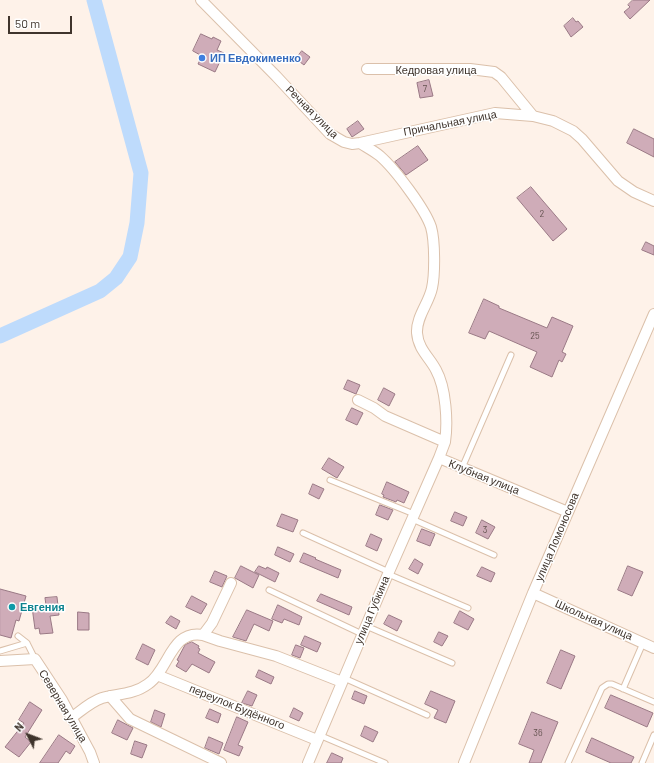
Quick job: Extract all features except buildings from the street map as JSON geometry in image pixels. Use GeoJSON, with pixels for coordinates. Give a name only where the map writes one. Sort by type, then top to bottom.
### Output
{"type":"FeatureCollection","features":[{"type":"Feature","properties":{"kind":"street","name":"Речная улица"},"geometry":{"type":"LineString","coordinates":[[201,0],[276,76],[330,134],[344,142],[352,144],[360,143],[380,156],[399,177],[414,198],[430,226],[433,237],[433,282],[430,294],[421,314],[417,327],[417,334],[419,344],[437,371],[440,381],[447,420],[445,442]]}},
{"type":"Feature","properties":{"kind":"street","name":"Кедровая улица"},"geometry":{"type":"LineString","coordinates":[[367,69],[470,69],[494,72],[501,77],[533,116]]}},
{"type":"Feature","properties":{"kind":"street","name":"Причальная улица"},"geometry":{"type":"LineString","coordinates":[[360,143],[490,114],[507,113],[533,116],[553,121],[574,131],[618,181],[634,192],[654,201]]}},
{"type":"Feature","properties":{"kind":"street","name":"улица Ломоносова"},"geometry":{"type":"LineString","coordinates":[[464,763],[533,593],[654,314]]}},
{"type":"Feature","properties":{"kind":"street","name":"Клубная улица"},"geometry":{"type":"LineString","coordinates":[[358,400],[374,408],[385,416],[445,442],[439,458],[568,512]]}},
{"type":"Feature","properties":{"kind":"street","name":"улица Губкина"},"geometry":{"type":"LineString","coordinates":[[308,763],[388,573],[439,458]]}},
{"type":"Feature","properties":{"kind":"street"},"geometry":{"type":"LineString","coordinates":[[203,635],[212,623],[231,583]]}},
{"type":"Feature","properties":{"kind":"street","name":"Школьная улица"},"geometry":{"type":"LineString","coordinates":[[533,593],[654,648]]}},
{"type":"Feature","properties":{"kind":"street"},"geometry":{"type":"LineString","coordinates":[[71,718],[94,701],[138,690],[148,685],[157,675],[183,638],[195,634],[276,656],[343,680]]}},
{"type":"Feature","properties":{"kind":"street","name":"Северная улица"},"geometry":{"type":"LineString","coordinates":[[0,661],[35,659],[62,700],[90,752],[94,763]]}},
{"type":"Feature","properties":{"kind":"street","name":"переулок Будённого"},"geometry":{"type":"LineString","coordinates":[[157,675],[318,738]]}},
{"type":"Feature","properties":{"kind":"street"},"geometry":{"type":"LineString","coordinates":[[110,696],[130,719],[221,763]]}},
{"type":"Feature","properties":{"kind":"lane"},"geometry":{"type":"LineString","coordinates":[[462,468],[511,355]]}},
{"type":"Feature","properties":{"kind":"lane"},"geometry":{"type":"LineString","coordinates":[[330,480],[494,555]]}},
{"type":"Feature","properties":{"kind":"lane"},"geometry":{"type":"LineString","coordinates":[[303,533],[388,573],[468,608]]}},
{"type":"Feature","properties":{"kind":"lane"},"geometry":{"type":"LineString","coordinates":[[269,590],[364,630],[452,663]]}},
{"type":"Feature","properties":{"kind":"lane"},"geometry":{"type":"LineString","coordinates":[[18,636],[27,643],[35,659]]}},
{"type":"Feature","properties":{"kind":"lane"},"geometry":{"type":"LineString","coordinates":[[0,651],[27,643]]}},
{"type":"Feature","properties":{"kind":"lane"},"geometry":{"type":"LineString","coordinates":[[623,688],[643,643]]}},
{"type":"Feature","properties":{"kind":"lane"},"geometry":{"type":"LineString","coordinates":[[343,680],[427,715]]}},
{"type":"Feature","properties":{"kind":"lane"},"geometry":{"type":"LineString","coordinates":[[568,763],[602,688],[608,684],[612,684],[654,702]]}},
{"type":"Feature","properties":{"kind":"lane"},"geometry":{"type":"LineString","coordinates":[[642,763],[654,735]]}},
{"type":"Feature","properties":{"kind":"lane","name":"переулок Будённого"},"geometry":{"type":"LineString","coordinates":[[318,738],[385,763]]}},
{"type":"Feature","properties":{"kind":"waterway"},"geometry":{"type":"LineString","coordinates":[[0,336],[100,291],[116,278],[130,257],[137,223],[141,173],[94,0]]}},
{"type":"Feature","properties":{"kind":"place","name":"ИП Евдокименко"},"geometry":{"type":"Point","coordinates":[202,58]}},
{"type":"Feature","properties":{"kind":"place","name":"Евгения"},"geometry":{"type":"Point","coordinates":[12,607]}}]}
